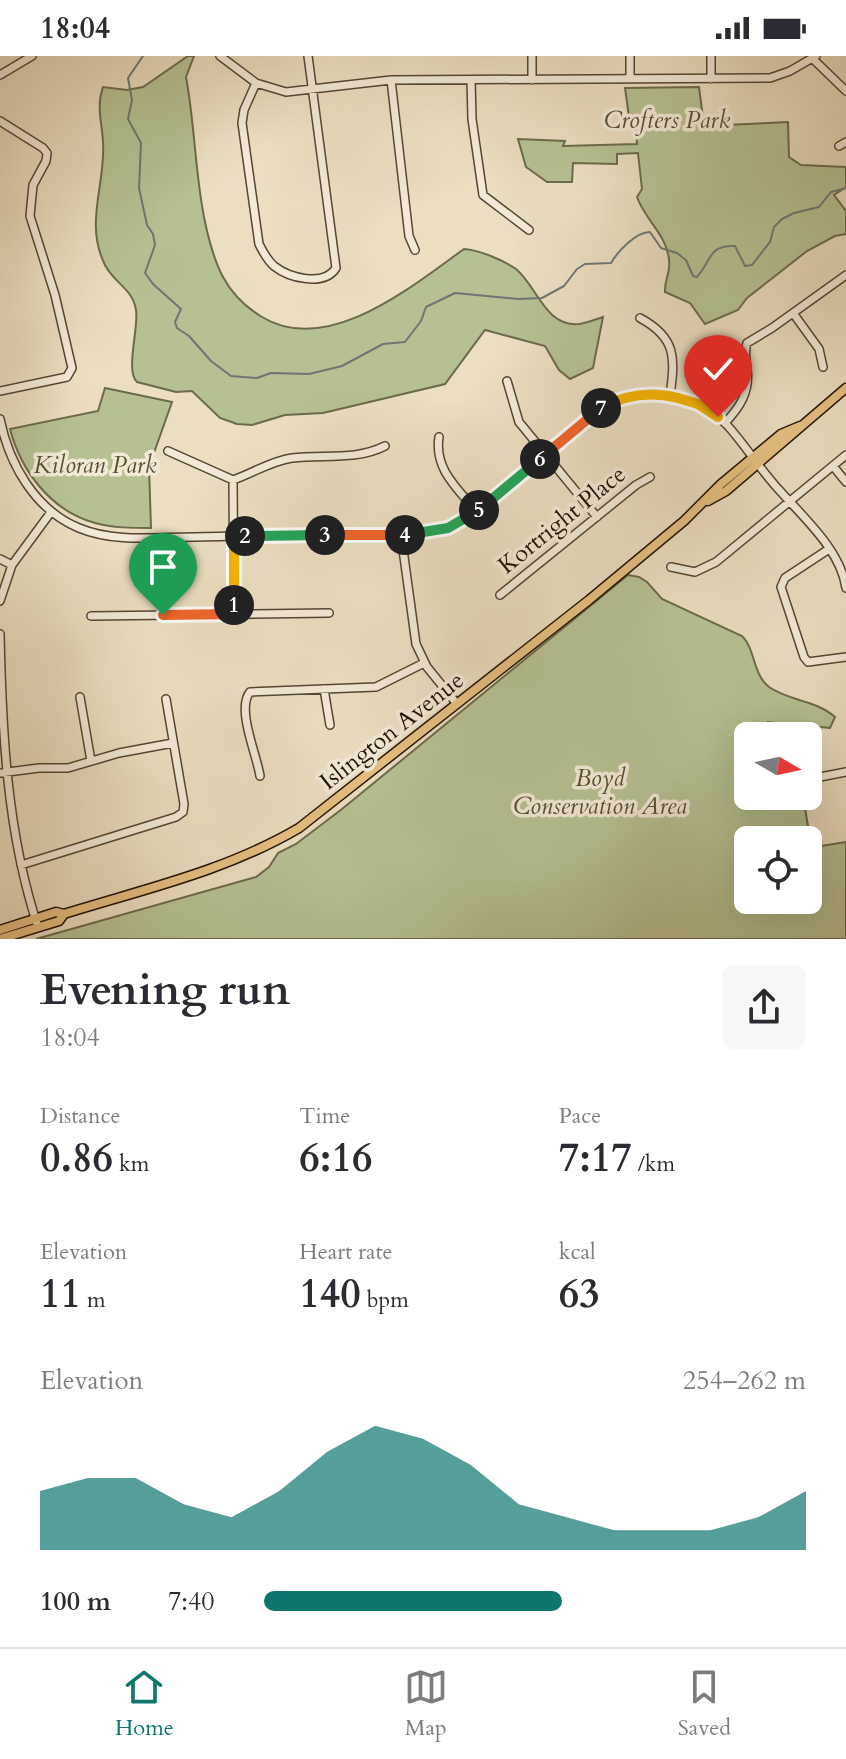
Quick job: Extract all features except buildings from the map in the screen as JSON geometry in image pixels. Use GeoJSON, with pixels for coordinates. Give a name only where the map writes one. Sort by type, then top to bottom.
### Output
{"type":"FeatureCollection","features":[{"type":"Feature","properties":{"kind":"main road","name":"Islington Avenue"},"geometry":{"type":"LineString","coordinates":[[0,939],[56,912],[64,914],[206,871],[281,839],[330,806],[589,600],[703,504],[726,491],[781,434],[800,426],[846,388]]}},
{"type":"Feature","properties":{"kind":"main road","name":"Islington Avenue"},"geometry":{"type":"LineString","coordinates":[[0,930],[37,923]]}},
{"type":"Feature","properties":{"kind":"street"},"geometry":{"type":"LineString","coordinates":[[0,75],[21,59],[32,56]]}},
{"type":"Feature","properties":{"kind":"street"},"geometry":{"type":"LineString","coordinates":[[220,56],[256,83],[286,92],[391,80],[770,78],[815,57],[846,91]]}},
{"type":"Feature","properties":{"kind":"street"},"geometry":{"type":"LineString","coordinates":[[256,83],[244,110],[242,123],[259,244],[269,260],[284,272],[298,277],[328,276],[336,268],[308,56]]}},
{"type":"Feature","properties":{"kind":"street"},"geometry":{"type":"LineString","coordinates":[[532,56],[532,80]]}},
{"type":"Feature","properties":{"kind":"street"},"geometry":{"type":"LineString","coordinates":[[630,56],[630,79]]}},
{"type":"Feature","properties":{"kind":"street"},"geometry":{"type":"LineString","coordinates":[[711,56],[711,79]]}},
{"type":"Feature","properties":{"kind":"street"},"geometry":{"type":"LineString","coordinates":[[391,80],[409,236],[415,250]]}},
{"type":"Feature","properties":{"kind":"street"},"geometry":{"type":"LineString","coordinates":[[471,80],[472,119],[483,195],[529,230]]}},
{"type":"Feature","properties":{"kind":"street"},"geometry":{"type":"LineString","coordinates":[[0,121],[47,153],[33,185],[30,216],[55,295],[72,368],[67,377],[0,391]]}},
{"type":"Feature","properties":{"kind":"street"},"geometry":{"type":"LineString","coordinates":[[725,423],[741,404],[747,389],[747,343],[846,275]]}},
{"type":"Feature","properties":{"kind":"street"},"geometry":{"type":"LineString","coordinates":[[793,313],[819,349],[823,367]]}},
{"type":"Feature","properties":{"kind":"street"},"geometry":{"type":"LineString","coordinates":[[640,318],[657,327],[668,339],[673,356],[670,396]]}},
{"type":"Feature","properties":{"kind":"street"},"geometry":{"type":"LineString","coordinates":[[507,381],[519,422],[597,517]]}},
{"type":"Feature","properties":{"kind":"street"},"geometry":{"type":"LineString","coordinates":[[0,419],[6,445],[19,472],[42,504],[88,531],[118,537],[401,535],[442,530],[460,523],[596,411],[614,401],[631,395],[670,396],[698,404],[725,423],[829,549],[840,568],[846,588]]}},
{"type":"Feature","properties":{"kind":"street"},"geometry":{"type":"LineString","coordinates":[[439,437],[437,451],[442,469],[477,512]]}},
{"type":"Feature","properties":{"kind":"street"},"geometry":{"type":"LineString","coordinates":[[168,451],[233,480],[291,458],[356,456],[385,446]]}},
{"type":"Feature","properties":{"kind":"street"},"geometry":{"type":"LineString","coordinates":[[671,567],[695,572],[709,566],[846,455]]}},
{"type":"Feature","properties":{"kind":"street"},"geometry":{"type":"LineString","coordinates":[[833,466],[846,482]]}},
{"type":"Feature","properties":{"kind":"street","name":"Kortright Place"},"geometry":{"type":"LineString","coordinates":[[500,595],[650,477]]}},
{"type":"Feature","properties":{"kind":"street"},"geometry":{"type":"LineString","coordinates":[[233,480],[234,614]]}},
{"type":"Feature","properties":{"kind":"street"},"geometry":{"type":"LineString","coordinates":[[0,601],[3,584],[12,565],[51,512]]}},
{"type":"Feature","properties":{"kind":"street"},"geometry":{"type":"LineString","coordinates":[[401,535],[415,640],[424,663],[457,704]]}},
{"type":"Feature","properties":{"kind":"street"},"geometry":{"type":"LineString","coordinates":[[829,549],[785,578],[781,587],[808,662],[846,657]]}},
{"type":"Feature","properties":{"kind":"street"},"geometry":{"type":"LineString","coordinates":[[0,559],[12,565]]}},
{"type":"Feature","properties":{"kind":"street"},"geometry":{"type":"LineString","coordinates":[[91,616],[329,613]]}},
{"type":"Feature","properties":{"kind":"street"},"geometry":{"type":"LineString","coordinates":[[0,634],[4,773],[21,865],[37,923]]}},
{"type":"Feature","properties":{"kind":"street"},"geometry":{"type":"LineString","coordinates":[[260,776],[247,727],[247,695],[263,691],[376,687],[424,663]]}},
{"type":"Feature","properties":{"kind":"street"},"geometry":{"type":"LineString","coordinates":[[324,689],[330,725]]}},
{"type":"Feature","properties":{"kind":"street"},"geometry":{"type":"LineString","coordinates":[[80,697],[91,761]]}},
{"type":"Feature","properties":{"kind":"street"},"geometry":{"type":"LineString","coordinates":[[21,865],[176,817],[183,812],[166,699]]}},
{"type":"Feature","properties":{"kind":"street"},"geometry":{"type":"LineString","coordinates":[[4,773],[39,768],[60,770],[173,743]]}},
{"type":"Feature","properties":{"kind":"street"},"geometry":{"type":"LineString","coordinates":[[822,777],[846,772]]}},
{"type":"Feature","properties":{"kind":"green space"},"geometry":{"type":"Polygon","coordinates":[[[188,56],[194,56],[186,77],[199,186],[209,237],[223,277],[249,308],[287,327],[314,328],[341,323],[395,297],[464,249],[470,250],[491,256],[516,269],[558,319],[579,324],[603,317],[593,368],[570,379],[559,370],[545,346],[485,330],[445,384],[323,413],[285,415],[252,425],[220,418],[192,391],[176,392],[137,382],[132,369],[136,310],[127,291],[105,265],[96,234],[103,158],[101,94],[103,87],[127,90],[143,87],[188,56]]]}},
{"type":"Feature","properties":{"kind":"green space","name":"Crofters Park"},"geometry":{"type":"Polygon","coordinates":[[[699,87],[704,126],[788,122],[789,157],[801,165],[846,167],[846,187],[834,195],[846,211],[846,234],[835,236],[807,251],[747,298],[738,310],[705,324],[690,303],[665,292],[669,265],[667,251],[637,197],[642,189],[638,153],[617,154],[617,164],[573,163],[572,182],[547,182],[526,167],[518,139],[565,141],[563,146],[637,144],[635,121],[629,117],[625,88],[699,87]]]}},
{"type":"Feature","properties":{"kind":"green space","name":"Kiloran Park"},"geometry":{"type":"Polygon","coordinates":[[[105,388],[172,402],[149,467],[151,528],[102,525],[65,509],[40,487],[15,445],[10,429],[98,411],[105,388]]]}},
{"type":"Feature","properties":{"kind":"green space","name":"Boyd Conservation Area"},"geometry":{"type":"Polygon","coordinates":[[[628,575],[639,577],[662,599],[742,636],[760,676],[769,687],[828,711],[835,717],[830,728],[822,727],[822,722],[734,722],[734,810],[805,810],[808,826],[734,826],[734,914],[822,914],[822,846],[846,842],[846,939],[36,939],[256,877],[269,867],[278,853],[296,844],[628,575]]]}},
{"type":"Feature","properties":{"kind":"waterway"},"geometry":{"type":"LineString","coordinates":[[143,56],[128,78],[132,100],[128,119],[141,143],[139,188],[155,245],[145,273],[181,309],[175,322],[177,328],[231,376],[257,378],[271,373],[309,374],[342,366],[383,344],[405,342],[421,321],[426,307],[455,293],[542,298],[564,286],[585,264],[611,263],[628,243],[645,233],[650,232],[661,248],[677,253],[686,260],[693,276],[697,277],[715,251],[726,246],[735,246],[745,266],[752,265],[770,242],[774,227],[782,219],[819,207],[831,192],[846,188]]}},
{"type":"Feature","properties":{"kind":"route"},"geometry":{"type":"LineString","coordinates":[[163,615],[234,614],[234,536],[409,534],[442,530],[472,515],[580,423],[614,401],[631,395],[670,396],[698,404],[718,417]]}}]}
